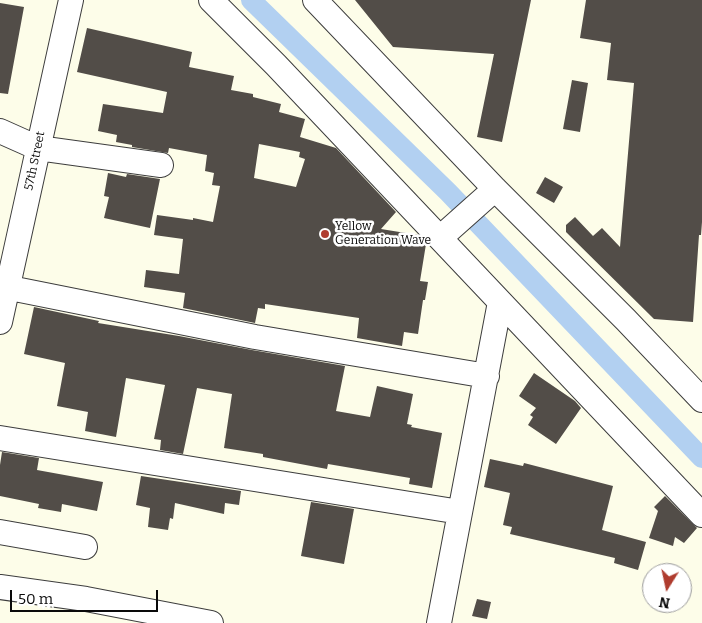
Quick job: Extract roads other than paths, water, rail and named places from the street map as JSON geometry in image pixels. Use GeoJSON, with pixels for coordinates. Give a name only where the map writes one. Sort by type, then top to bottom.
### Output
{"type":"FeatureCollection","features":[{"type":"Feature","properties":{"kind":"street","name":"57th Street"},"geometry":{"type":"LineString","coordinates":[[0,322],[4,287],[38,148],[70,0]]}},
{"type":"Feature","properties":{"kind":"street"},"geometry":{"type":"LineString","coordinates":[[211,0],[444,234],[500,302],[702,515]]}},
{"type":"Feature","properties":{"kind":"street"},"geometry":{"type":"LineString","coordinates":[[315,0],[486,196],[619,312],[702,400]]}},
{"type":"Feature","properties":{"kind":"street"},"geometry":{"type":"LineString","coordinates":[[0,131],[38,148],[161,165]]}},
{"type":"Feature","properties":{"kind":"street"},"geometry":{"type":"LineString","coordinates":[[444,234],[486,196]]}},
{"type":"Feature","properties":{"kind":"street"},"geometry":{"type":"LineString","coordinates":[[4,287],[255,337],[487,376]]}},
{"type":"Feature","properties":{"kind":"street"},"geometry":{"type":"LineString","coordinates":[[439,623],[500,302]]}},
{"type":"Feature","properties":{"kind":"street"},"geometry":{"type":"LineString","coordinates":[[0,438],[460,512]]}},
{"type":"Feature","properties":{"kind":"street"},"geometry":{"type":"LineString","coordinates":[[0,532],[85,547]]}},
{"type":"Feature","properties":{"kind":"street"},"geometry":{"type":"LineString","coordinates":[[0,587],[86,599],[211,623]]}},
{"type":"Feature","properties":{"kind":"waterway"},"geometry":{"type":"LineString","coordinates":[[251,0],[448,192],[702,458]]}},
{"type":"Feature","properties":{"kind":"place","name":"Yellow Generation Wave"},"geometry":{"type":"Point","coordinates":[325,234]}}]}
